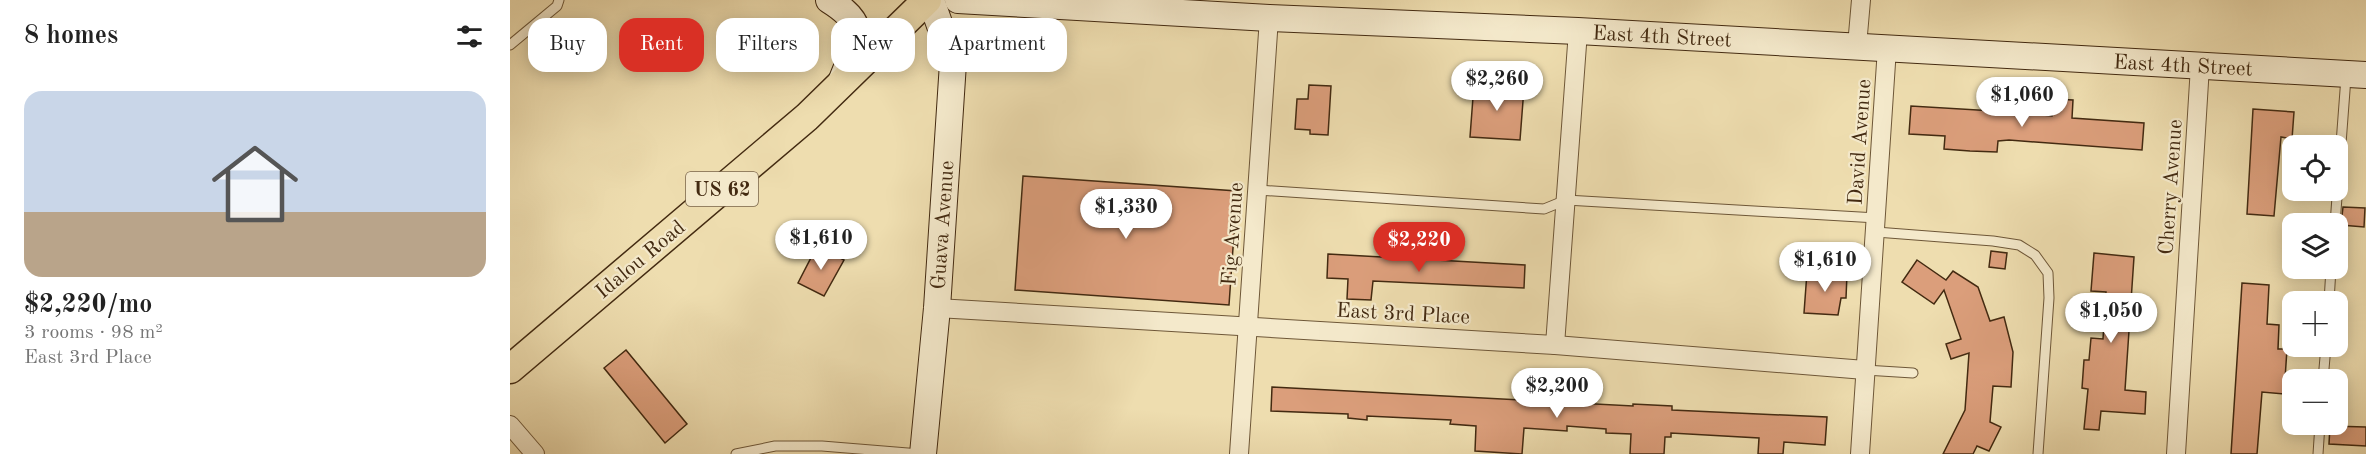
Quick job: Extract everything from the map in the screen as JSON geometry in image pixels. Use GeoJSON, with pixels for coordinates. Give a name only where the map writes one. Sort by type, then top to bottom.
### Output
{"type":"FeatureCollection","features":[{"type":"Feature","properties":{"kind":"main road","name":"Idalou Road"},"geometry":{"type":"LineString","coordinates":[[510,369],[807,117],[929,0]]}},
{"type":"Feature","properties":{"kind":"street"},"geometry":{"type":"LineString","coordinates":[[829,0],[855,20],[858,30],[857,40],[840,85]]}},
{"type":"Feature","properties":{"kind":"street","name":"Guava Avenue"},"geometry":{"type":"LineString","coordinates":[[923,454],[937,308],[953,63],[929,0]]}},
{"type":"Feature","properties":{"kind":"street","name":"East 4th Street"},"geometry":{"type":"LineString","coordinates":[[958,0],[1040,2],[1269,18],[1578,31],[2356,75]]}},
{"type":"Feature","properties":{"kind":"street"},"geometry":{"type":"LineString","coordinates":[[1857,46],[1861,0]]}},
{"type":"Feature","properties":{"kind":"street","name":"Fig Avenue"},"geometry":{"type":"LineString","coordinates":[[1239,454],[1269,18]]}},
{"type":"Feature","properties":{"kind":"street"},"geometry":{"type":"LineString","coordinates":[[1555,345],[1578,31]]}},
{"type":"Feature","properties":{"kind":"street","name":"David Avenue"},"geometry":{"type":"LineString","coordinates":[[1860,454],[1887,48]]}},
{"type":"Feature","properties":{"kind":"street","name":"Cherry Avenue"},"geometry":{"type":"LineString","coordinates":[[2176,454],[2200,66]]}},
{"type":"Feature","properties":{"kind":"street","name":"East 3rd Place"},"geometry":{"type":"LineString","coordinates":[[937,308],[1555,345],[1865,370]]}},
{"type":"Feature","properties":{"kind":"street"},"geometry":{"type":"LineString","coordinates":[[510,425],[535,454]]}},
{"type":"Feature","properties":{"kind":"lane"},"geometry":{"type":"LineString","coordinates":[[510,45],[557,6],[559,0]]}},
{"type":"Feature","properties":{"kind":"lane"},"geometry":{"type":"LineString","coordinates":[[2337,213],[2356,75]]}},
{"type":"Feature","properties":{"kind":"lane"},"geometry":{"type":"LineString","coordinates":[[1258,190],[1544,210],[1566,200],[1876,225],[2019,245],[2035,255],[2048,273],[2049,298],[2038,454]]}},
{"type":"Feature","properties":{"kind":"lane"},"geometry":{"type":"LineString","coordinates":[[1865,370],[1913,373]]}},
{"type":"Feature","properties":{"kind":"lane"},"geometry":{"type":"LineString","coordinates":[[2318,454],[2319,435]]}},
{"type":"Feature","properties":{"kind":"lane"},"geometry":{"type":"LineString","coordinates":[[736,454],[775,446],[822,446],[923,454]]}},
{"type":"Feature","properties":{"kind":"building"},"geometry":{"type":"Polygon","coordinates":[[[1474,84],[1524,88],[1520,140],[1470,137],[1474,84]]]}},
{"type":"Feature","properties":{"kind":"building"},"geometry":{"type":"Polygon","coordinates":[[[1309,85],[1331,86],[1328,135],[1310,134],[1310,130],[1295,129],[1297,99],[1308,99],[1309,85]]]}},
{"type":"Feature","properties":{"kind":"building"},"geometry":{"type":"Polygon","coordinates":[[[2053,99],[2073,100],[2072,118],[2144,123],[2142,150],[2009,140],[1998,141],[1997,152],[1970,151],[1944,149],[1945,136],[1909,134],[1911,106],[2052,116],[2053,99]]]}},
{"type":"Feature","properties":{"kind":"building"},"geometry":{"type":"Polygon","coordinates":[[[2253,109],[2294,112],[2292,135],[2281,137],[2274,216],[2247,214],[2253,109]]]}},
{"type":"Feature","properties":{"kind":"building"},"geometry":{"type":"Polygon","coordinates":[[[1023,176],[1237,191],[1229,305],[1015,290],[1023,176]]]}},
{"type":"Feature","properties":{"kind":"building"},"geometry":{"type":"Polygon","coordinates":[[[2343,207],[2365,208],[2364,227],[2348,226],[2348,213],[2342,213],[2343,207]]]}},
{"type":"Feature","properties":{"kind":"building"},"geometry":{"type":"Polygon","coordinates":[[[817,246],[844,260],[824,296],[798,283],[817,246]]]}},
{"type":"Feature","properties":{"kind":"building"},"geometry":{"type":"Polygon","coordinates":[[[1991,251],[2007,253],[2005,269],[1989,267],[1991,251]]]}},
{"type":"Feature","properties":{"kind":"building"},"geometry":{"type":"Polygon","coordinates":[[[2094,253],[2134,257],[2125,390],[2146,392],[2145,414],[2101,411],[2099,430],[2084,429],[2088,389],[2082,388],[2084,360],[2089,360],[2091,338],[2103,339],[2106,292],[2091,291],[2094,253]]]}},
{"type":"Feature","properties":{"kind":"building"},"geometry":{"type":"Polygon","coordinates":[[[1328,254],[1525,265],[1524,288],[1373,281],[1371,300],[1347,299],[1348,279],[1327,278],[1328,254]]]}},
{"type":"Feature","properties":{"kind":"building"},"geometry":{"type":"Polygon","coordinates":[[[1917,260],[1946,280],[1953,271],[1978,287],[1990,321],[2004,317],[2013,352],[2011,387],[1993,386],[1990,422],[2001,427],[1989,451],[1977,446],[1973,454],[1943,454],[1965,410],[1969,353],[1951,359],[1946,344],[1961,339],[1944,290],[1934,304],[1902,282],[1917,260]]]}},
{"type":"Feature","properties":{"kind":"building"},"geometry":{"type":"Polygon","coordinates":[[[1807,272],[1847,274],[1846,298],[1841,298],[1838,315],[1804,313],[1807,272]]]}},
{"type":"Feature","properties":{"kind":"building"},"geometry":{"type":"Polygon","coordinates":[[[2242,283],[2269,285],[2267,324],[2279,325],[2278,349],[2282,349],[2282,357],[2286,357],[2286,369],[2282,369],[2282,394],[2262,392],[2257,454],[2231,454],[2242,283]]]}},
{"type":"Feature","properties":{"kind":"building"},"geometry":{"type":"Polygon","coordinates":[[[626,350],[687,424],[665,443],[604,368],[626,350]]]}},
{"type":"Feature","properties":{"kind":"building"},"geometry":{"type":"Polygon","coordinates":[[[1272,387],[1633,406],[1633,404],[1672,406],[1672,410],[1827,417],[1825,445],[1784,442],[1783,454],[1758,454],[1759,438],[1671,433],[1671,437],[1665,437],[1664,454],[1630,454],[1631,434],[1606,433],[1606,429],[1567,426],[1567,431],[1524,428],[1522,454],[1475,451],[1476,426],[1450,424],[1451,420],[1367,416],[1367,420],[1348,418],[1348,414],[1271,411],[1272,387]]]}},
{"type":"Feature","properties":{"kind":"building"},"geometry":{"type":"Polygon","coordinates":[[[2348,426],[2366,427],[2366,446],[2329,444],[2330,435],[2348,435],[2348,426]]]}}]}
